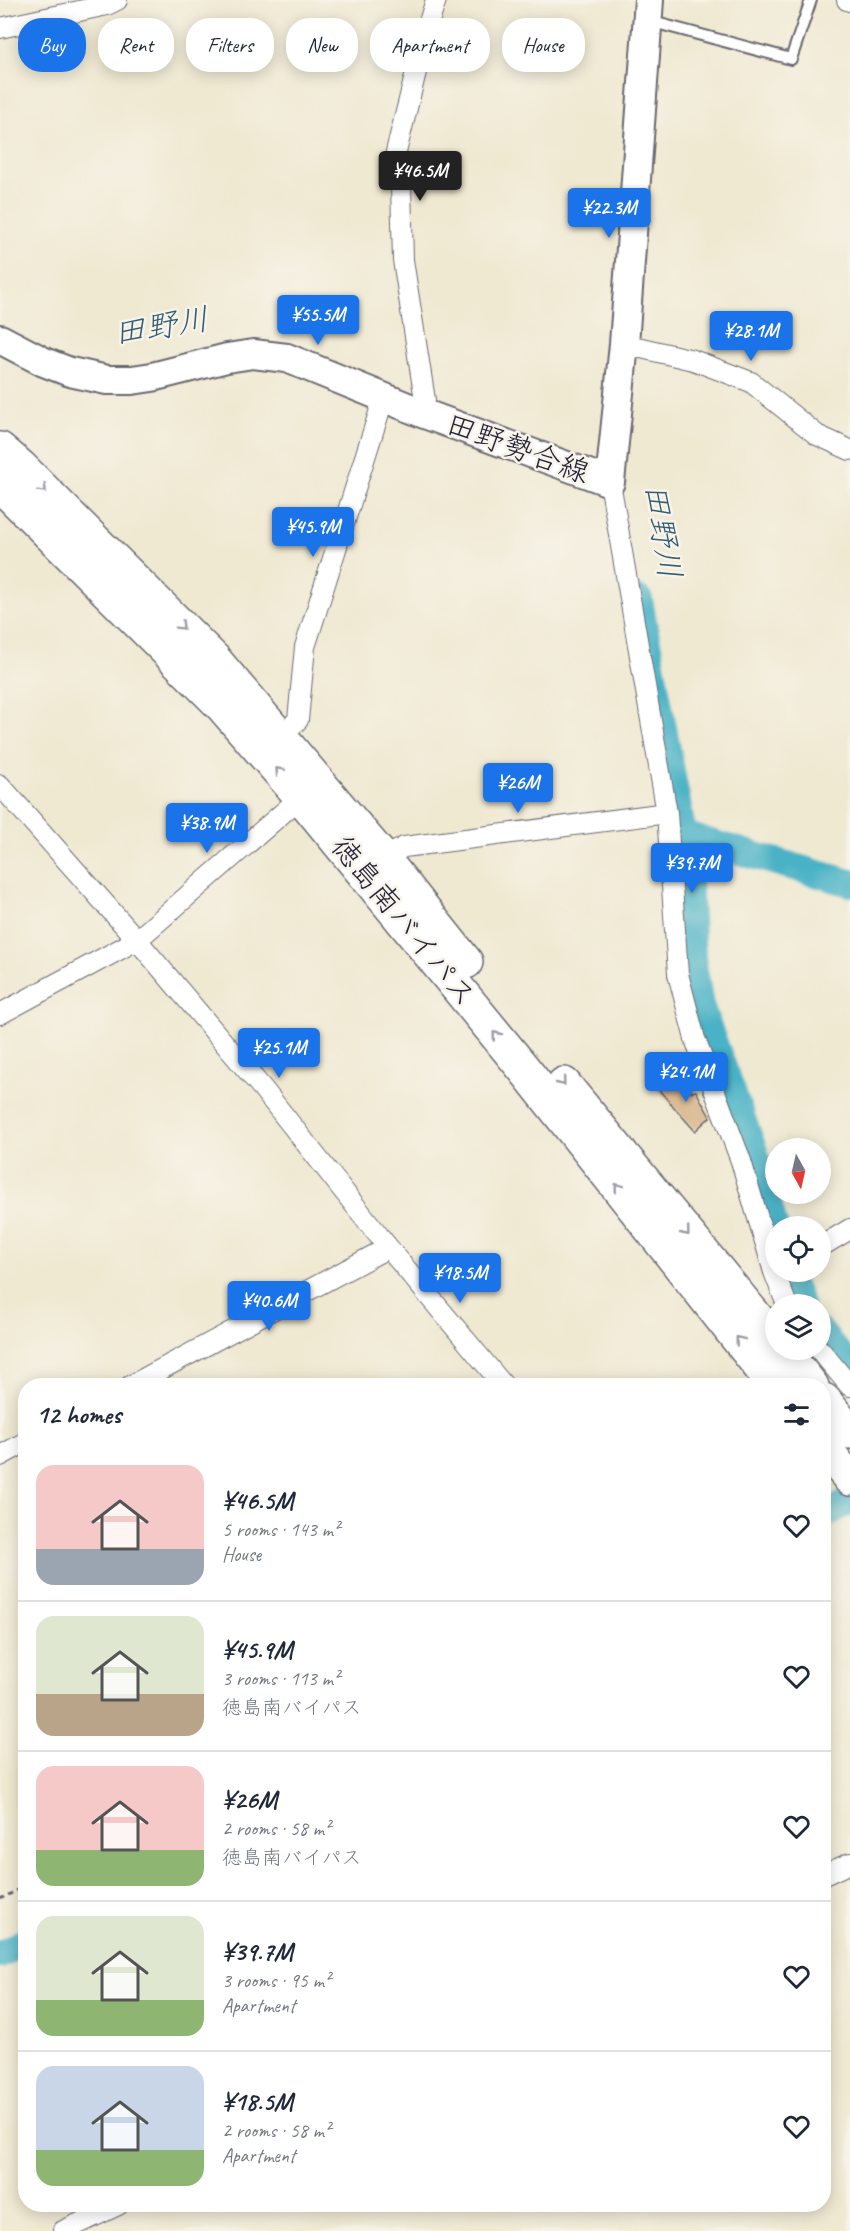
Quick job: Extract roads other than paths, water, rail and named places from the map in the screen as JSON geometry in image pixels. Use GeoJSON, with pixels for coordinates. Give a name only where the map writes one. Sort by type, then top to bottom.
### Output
{"type":"FeatureCollection","features":[{"type":"Feature","properties":{"kind":"highway","name":"徳島南バイパス"},"geometry":{"type":"LineString","coordinates":[[0,449],[20,466],[214,659],[384,858],[539,1053],[765,1328]]}},
{"type":"Feature","properties":{"kind":"highway","name":"徳島南バイパス"},"geometry":{"type":"LineString","coordinates":[[0,485],[221,705],[302,797],[524,1069],[769,1378]]}},
{"type":"Feature","properties":{"kind":"highway"},"geometry":{"type":"LineString","coordinates":[[791,1360],[806,1378]]}},
{"type":"Feature","properties":{"kind":"highway"},"geometry":{"type":"LineString","coordinates":[[831,1409],[850,1432]]}},
{"type":"Feature","properties":{"kind":"main road","name":"田野勢合線"},"geometry":{"type":"LineString","coordinates":[[0,339],[44,362],[70,372],[107,380],[152,377],[227,358],[253,354],[287,358],[384,397],[424,408],[610,482],[624,344],[649,10]]}},
{"type":"Feature","properties":{"kind":"street"},"geometry":{"type":"LineString","coordinates":[[0,28],[106,5],[117,0]]}},
{"type":"Feature","properties":{"kind":"street"},"geometry":{"type":"LineString","coordinates":[[424,408],[403,260],[401,185],[396,152],[436,0]]}},
{"type":"Feature","properties":{"kind":"street"},"geometry":{"type":"LineString","coordinates":[[624,344],[693,360],[751,382],[818,435],[850,450]]}},
{"type":"Feature","properties":{"kind":"street"},"geometry":{"type":"LineString","coordinates":[[280,737],[298,720],[305,647],[384,397]]}},
{"type":"Feature","properties":{"kind":"street"},"geometry":{"type":"LineString","coordinates":[[610,482],[667,813],[678,974],[695,1039],[753,1198],[765,1238]]}},
{"type":"Feature","properties":{"kind":"street"},"geometry":{"type":"LineString","coordinates":[[0,785],[137,940],[263,1089],[387,1246],[497,1378]]}},
{"type":"Feature","properties":{"kind":"street"},"geometry":{"type":"LineString","coordinates":[[0,1014],[137,940],[302,797]]}},
{"type":"Feature","properties":{"kind":"street"},"geometry":{"type":"LineString","coordinates":[[384,858],[404,847],[667,813]]}},
{"type":"Feature","properties":{"kind":"street"},"geometry":{"type":"LineString","coordinates":[[831,1240],[850,1229]]}},
{"type":"Feature","properties":{"kind":"street"},"geometry":{"type":"LineString","coordinates":[[145,1378],[387,1246]]}},
{"type":"Feature","properties":{"kind":"street"},"geometry":{"type":"LineString","coordinates":[[828,1360],[850,1386]]}},
{"type":"Feature","properties":{"kind":"street"},"geometry":{"type":"LineString","coordinates":[[0,1456],[18,1446]]}},
{"type":"Feature","properties":{"kind":"street"},"geometry":{"type":"LineString","coordinates":[[831,1872],[850,1863]]}},
{"type":"Feature","properties":{"kind":"street"},"geometry":{"type":"LineString","coordinates":[[63,2231],[103,2212]]}},
{"type":"Feature","properties":{"kind":"lane"},"geometry":{"type":"LineString","coordinates":[[649,10],[791,59],[811,0]]}},
{"type":"Feature","properties":{"kind":"waterway","name":"田野川"},"geometry":{"type":"LineString","coordinates":[[639,600],[683,835],[692,958],[700,1006],[755,1154],[771,1216]]}},
{"type":"Feature","properties":{"kind":"waterway"},"geometry":{"type":"LineString","coordinates":[[683,835],[850,883]]}},
{"type":"Feature","properties":{"kind":"waterway","name":"田野川"},"geometry":{"type":"LineString","coordinates":[[790,1282],[795,1294]]}},
{"type":"Feature","properties":{"kind":"waterway","name":"田野川"},"geometry":{"type":"LineString","coordinates":[[831,1345],[850,1367]]}},
{"type":"Feature","properties":{"kind":"waterway","name":"田野川"},"geometry":{"type":"LineString","coordinates":[[831,1511],[850,1501]]}},
{"type":"Feature","properties":{"kind":"waterway"},"geometry":{"type":"LineString","coordinates":[[841,1506],[850,1515]]}},
{"type":"Feature","properties":{"kind":"waterway","name":"田野川"},"geometry":{"type":"LineString","coordinates":[[0,1955],[18,1945]]}}]}
